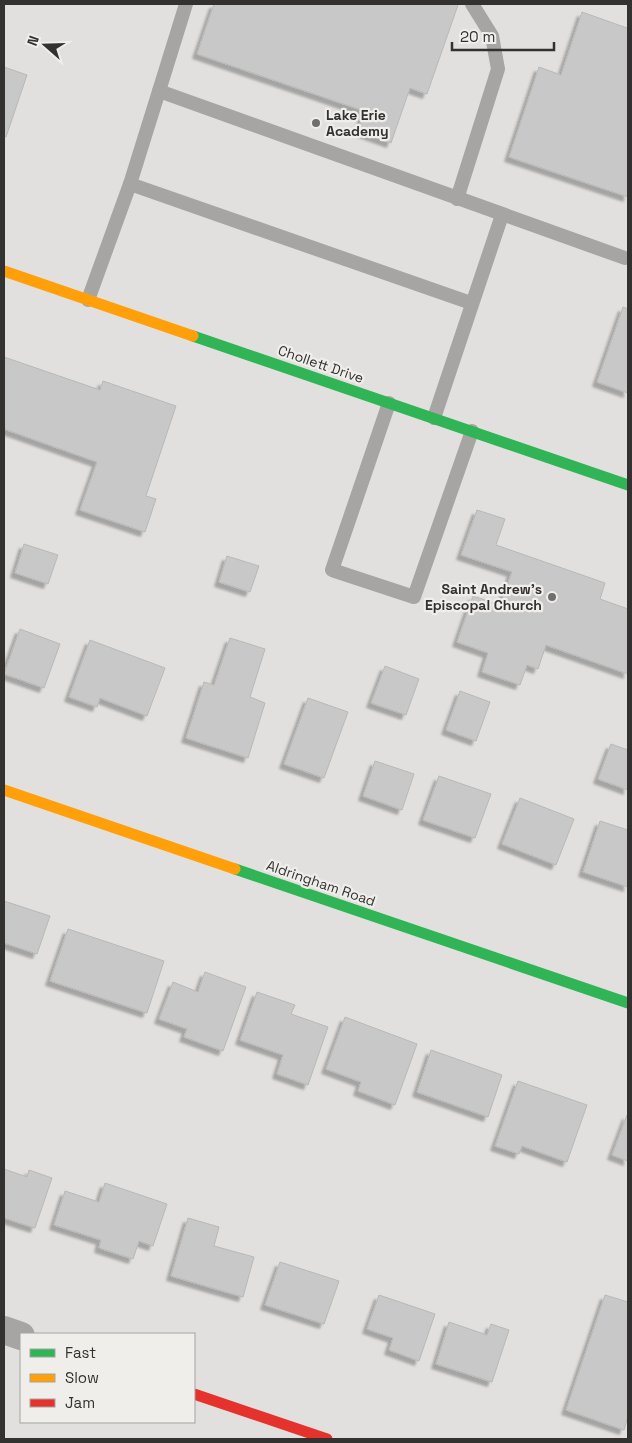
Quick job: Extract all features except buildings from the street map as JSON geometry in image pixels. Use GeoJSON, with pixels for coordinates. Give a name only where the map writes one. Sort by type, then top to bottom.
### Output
{"type":"FeatureCollection","features":[{"type":"Feature","properties":{"kind":"street","name":"Chollett Drive"},"geometry":{"type":"LineString","coordinates":[[4,271],[628,485]]}},
{"type":"Feature","properties":{"kind":"street","name":"Aldringham Road"},"geometry":{"type":"LineString","coordinates":[[4,790],[628,1003]]}},
{"type":"Feature","properties":{"kind":"street"},"geometry":{"type":"LineString","coordinates":[[4,1330],[20,1336]]}},
{"type":"Feature","properties":{"kind":"street"},"geometry":{"type":"LineString","coordinates":[[195,1394],[327,1439]]}},
{"type":"Feature","properties":{"kind":"lane"},"geometry":{"type":"LineString","coordinates":[[88,300],[130,184],[186,4]]}},
{"type":"Feature","properties":{"kind":"lane"},"geometry":{"type":"LineString","coordinates":[[457,199],[498,69],[492,36],[472,4]]}},
{"type":"Feature","properties":{"kind":"lane"},"geometry":{"type":"LineString","coordinates":[[159,91],[625,258]]}},
{"type":"Feature","properties":{"kind":"lane"},"geometry":{"type":"LineString","coordinates":[[130,184],[471,303]]}},
{"type":"Feature","properties":{"kind":"lane"},"geometry":{"type":"LineString","coordinates":[[434,418],[502,215]]}},
{"type":"Feature","properties":{"kind":"lane"},"geometry":{"type":"LineString","coordinates":[[389,403],[332,570],[414,597],[472,431]]}},
{"type":"Feature","properties":{"kind":"traffic: fast"},"geometry":{"type":"LineString","coordinates":[[193,336],[628,485]]}},
{"type":"Feature","properties":{"kind":"traffic: fast"},"geometry":{"type":"LineString","coordinates":[[235,869],[628,1003]]}},
{"type":"Feature","properties":{"kind":"traffic: slow"},"geometry":{"type":"LineString","coordinates":[[4,271],[193,336]]}},
{"type":"Feature","properties":{"kind":"traffic: slow"},"geometry":{"type":"LineString","coordinates":[[4,790],[235,869]]}},
{"type":"Feature","properties":{"kind":"traffic: jam"},"geometry":{"type":"LineString","coordinates":[[195,1394],[327,1439]]}},
{"type":"Feature","properties":{"kind":"place","name":"Lake Erie Academy"},"geometry":{"type":"Point","coordinates":[316,123]}},
{"type":"Feature","properties":{"kind":"place","name":"Saint Andrew's Episcopal Church"},"geometry":{"type":"Point","coordinates":[552,597]}}]}
